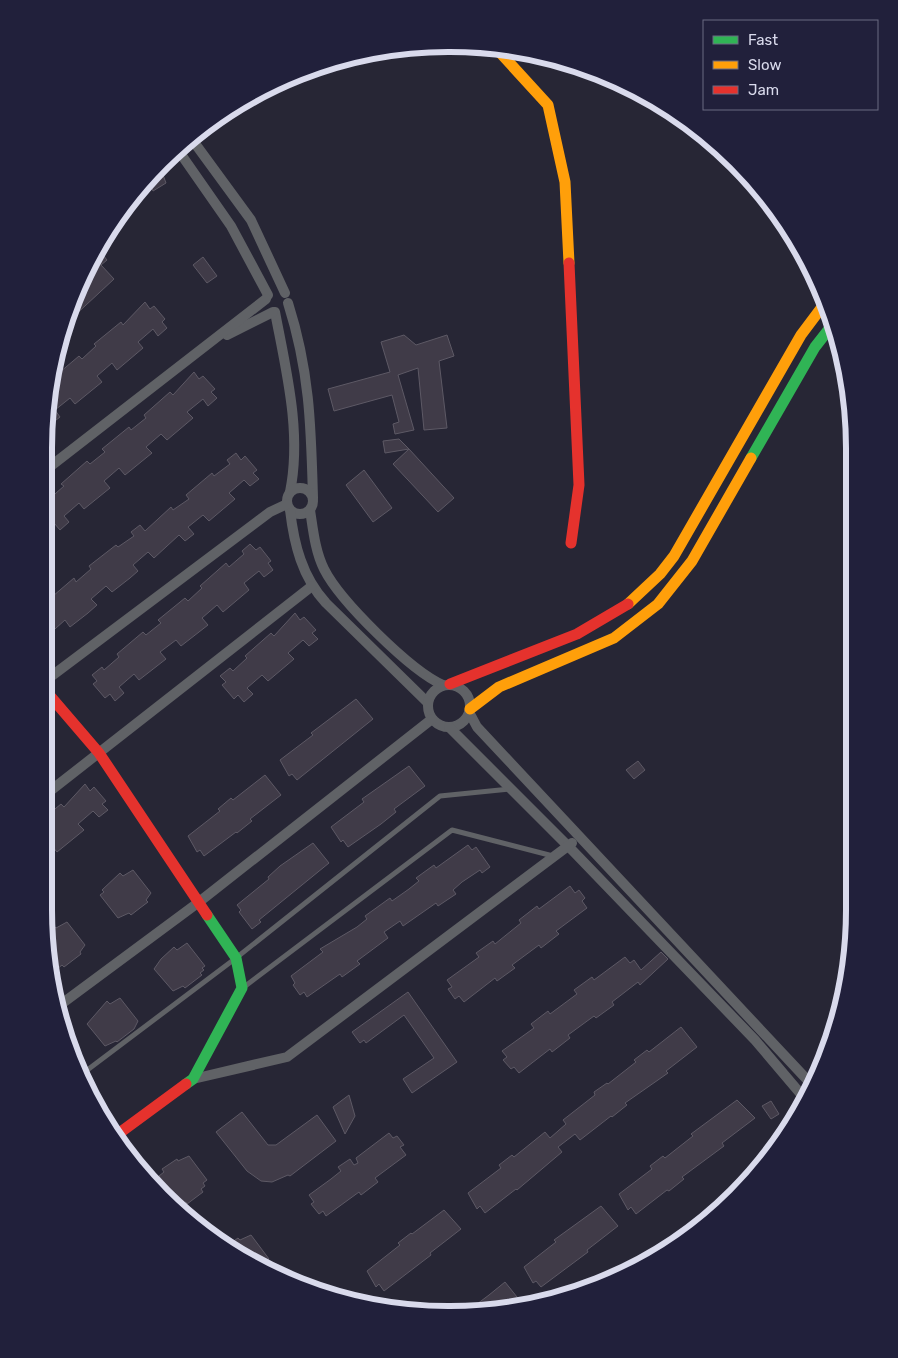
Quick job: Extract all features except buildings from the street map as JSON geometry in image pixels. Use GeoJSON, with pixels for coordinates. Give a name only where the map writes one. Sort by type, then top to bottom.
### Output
{"type":"FeatureCollection","features":[{"type":"Feature","properties":{"kind":"main road"},"geometry":{"type":"LineString","coordinates":[[504,56],[548,105],[565,182],[579,485],[571,543]]}},
{"type":"Feature","properties":{"kind":"main road"},"geometry":{"type":"LineString","coordinates":[[447,685],[587,631],[622,610],[653,582],[674,556],[801,336],[820,310]]}},
{"type":"Feature","properties":{"kind":"main road"},"geometry":{"type":"LineString","coordinates":[[470,710],[499,687],[614,638],[658,604],[692,561],[816,347],[827,332]]}},
{"type":"Feature","properties":{"kind":"main road"},"geometry":{"type":"LineString","coordinates":[[52,698],[98,753],[236,958],[242,988],[193,1079],[121,1132]]}},
{"type":"Feature","properties":{"kind":"street"},"geometry":{"type":"LineString","coordinates":[[196,144],[251,220],[286,298],[300,347],[310,402],[313,498],[310,510],[318,554],[333,584],[410,664],[425,676],[463,690],[467,695],[470,710],[477,727],[807,1080]]}},
{"type":"Feature","properties":{"kind":"street"},"geometry":{"type":"LineString","coordinates":[[182,156],[231,226],[267,297],[266,305],[274,312],[292,414],[294,463],[288,507],[298,553],[312,586],[326,603],[428,702],[432,719],[436,724],[449,727],[462,723],[470,710]]}},
{"type":"Feature","properties":{"kind":"street"},"geometry":{"type":"LineString","coordinates":[[52,465],[276,290],[286,298]]}},
{"type":"Feature","properties":{"kind":"street"},"geometry":{"type":"LineString","coordinates":[[210,343],[274,312],[285,309],[286,298]]}},
{"type":"Feature","properties":{"kind":"street"},"geometry":{"type":"LineString","coordinates":[[290,492],[302,488],[309,491],[313,498]]}},
{"type":"Feature","properties":{"kind":"street"},"geometry":{"type":"LineString","coordinates":[[52,676],[270,512],[288,507],[300,515],[310,510]]}},
{"type":"Feature","properties":{"kind":"street"},"geometry":{"type":"LineString","coordinates":[[52,789],[312,586]]}},
{"type":"Feature","properties":{"kind":"street"},"geometry":{"type":"LineString","coordinates":[[428,702],[436,689],[447,685]]}},
{"type":"Feature","properties":{"kind":"street"},"geometry":{"type":"LineString","coordinates":[[64,1002],[199,902],[432,719]]}},
{"type":"Feature","properties":{"kind":"street"},"geometry":{"type":"LineString","coordinates":[[449,727],[567,845],[755,1040],[800,1093]]}},
{"type":"Feature","properties":{"kind":"street"},"geometry":{"type":"LineString","coordinates":[[193,1079],[287,1057],[567,845],[582,839]]}},
{"type":"Feature","properties":{"kind":"lane"},"geometry":{"type":"LineString","coordinates":[[87,1070],[236,958],[440,796],[510,790]]}},
{"type":"Feature","properties":{"kind":"lane"},"geometry":{"type":"LineString","coordinates":[[242,988],[452,830],[553,856]]}},
{"type":"Feature","properties":{"kind":"traffic: fast"},"geometry":{"type":"LineString","coordinates":[[751,458],[815,347],[827,331]]}},
{"type":"Feature","properties":{"kind":"traffic: fast"},"geometry":{"type":"LineString","coordinates":[[186,1084],[193,1079],[242,988],[236,958],[207,915]]}},
{"type":"Feature","properties":{"kind":"traffic: slow"},"geometry":{"type":"LineString","coordinates":[[504,56],[548,105],[565,182],[569,263]]}},
{"type":"Feature","properties":{"kind":"traffic: slow"},"geometry":{"type":"LineString","coordinates":[[628,604],[660,574],[674,556],[801,335],[820,310]]}},
{"type":"Feature","properties":{"kind":"traffic: slow"},"geometry":{"type":"LineString","coordinates":[[470,709],[499,687],[614,638],[658,604],[692,561],[751,458]]}},
{"type":"Feature","properties":{"kind":"traffic: jam"},"geometry":{"type":"LineString","coordinates":[[569,263],[579,485],[571,543]]}},
{"type":"Feature","properties":{"kind":"traffic: jam"},"geometry":{"type":"LineString","coordinates":[[450,684],[577,634],[628,604]]}},
{"type":"Feature","properties":{"kind":"traffic: jam"},"geometry":{"type":"LineString","coordinates":[[52,698],[99,753],[207,915]]}},
{"type":"Feature","properties":{"kind":"traffic: jam"},"geometry":{"type":"LineString","coordinates":[[121,1132],[186,1084]]}}]}
